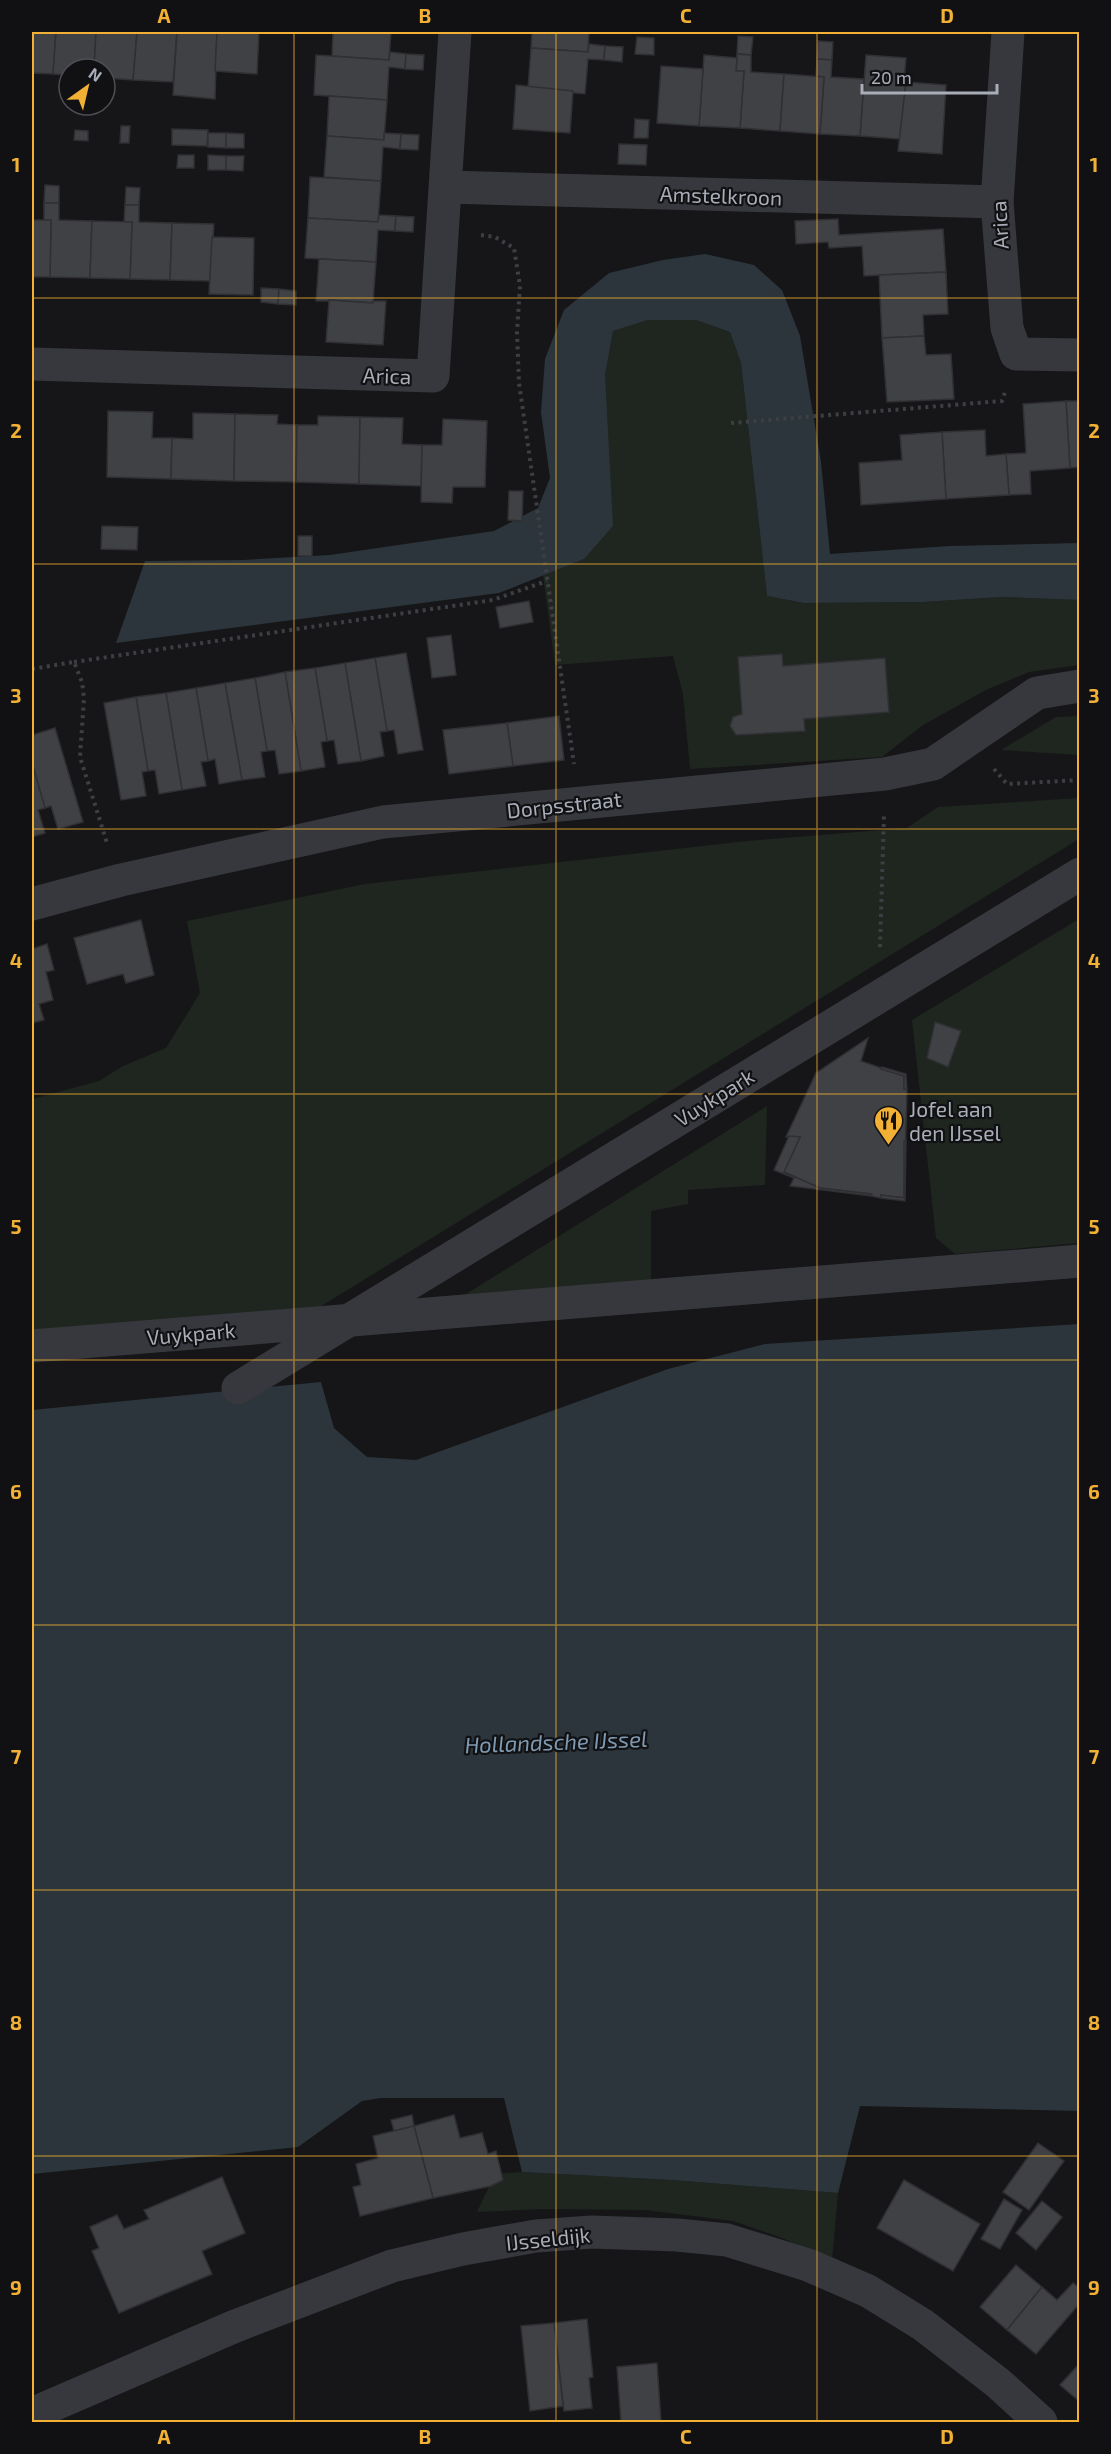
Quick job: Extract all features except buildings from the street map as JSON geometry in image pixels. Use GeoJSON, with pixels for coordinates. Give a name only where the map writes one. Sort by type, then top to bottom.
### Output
{"type":"FeatureCollection","features":[{"type":"Feature","properties":{"kind":"street","name":"Arica"},"geometry":{"type":"LineString","coordinates":[[32,364],[433,376],[455,32]]}},
{"type":"Feature","properties":{"kind":"street","name":"Arica"},"geometry":{"type":"LineString","coordinates":[[1008,32],[997,202],[1007,328],[1016,354]]}},
{"type":"Feature","properties":{"kind":"street","name":"Amstelkroon"},"geometry":{"type":"LineString","coordinates":[[446,187],[997,202]]}},
{"type":"Feature","properties":{"kind":"street"},"geometry":{"type":"LineString","coordinates":[[1016,354],[1080,355]]}},
{"type":"Feature","properties":{"kind":"street","name":"Dorpsstraat"},"geometry":{"type":"LineString","coordinates":[[32,904],[121,880],[383,822],[885,774],[933,764],[1037,693],[1080,686]]}},
{"type":"Feature","properties":{"kind":"street","name":"Vuykpark"},"geometry":{"type":"LineString","coordinates":[[238,1388],[1080,874]]}},
{"type":"Feature","properties":{"kind":"street","name":"Vuykpark"},"geometry":{"type":"LineString","coordinates":[[32,1346],[1080,1261]]}},
{"type":"Feature","properties":{"kind":"street","name":"IJsseldijk"},"geometry":{"type":"LineString","coordinates":[[32,2414],[233,2327],[392,2266],[463,2249],[536,2236],[592,2232],[677,2235],[727,2240],[808,2265],[868,2291],[923,2325],[998,2383],[1041,2422]]}},
{"type":"Feature","properties":{"kind":"path"},"geometry":{"type":"LineString","coordinates":[[442,230],[495,237],[514,248],[520,286],[517,332],[519,383],[576,776]]}},
{"type":"Feature","properties":{"kind":"path"},"geometry":{"type":"LineString","coordinates":[[731,423],[1002,401],[1016,354]]}},
{"type":"Feature","properties":{"kind":"path"},"geometry":{"type":"LineString","coordinates":[[32,669],[493,600],[547,580]]}},
{"type":"Feature","properties":{"kind":"path"},"geometry":{"type":"LineString","coordinates":[[74,662],[82,682],[84,698],[80,757],[98,816]]}},
{"type":"Feature","properties":{"kind":"path"},"geometry":{"type":"LineString","coordinates":[[966,741],[1007,784],[1080,780]]}},
{"type":"Feature","properties":{"kind":"path"},"geometry":{"type":"LineString","coordinates":[[879,996],[885,774]]}},
{"type":"Feature","properties":{"kind":"shaded area"},"geometry":{"type":"Polygon","coordinates":[[[648,320],[696,320],[730,332],[741,363],[767,596],[804,603],[923,602],[1002,597],[1079,600],[1079,665],[1029,672],[986,690],[923,725],[882,757],[690,769],[683,694],[673,656],[555,665],[543,575],[584,559],[605,375],[613,331],[648,320]]]}},
{"type":"Feature","properties":{"kind":"shaded area"},"geometry":{"type":"Polygon","coordinates":[[[1079,716],[1079,755],[1001,750],[1056,717],[1079,716]]]}},
{"type":"Feature","properties":{"kind":"shaded area"},"geometry":{"type":"Polygon","coordinates":[[[1079,798],[1079,839],[315,1310],[32,1334],[32,1099],[99,1081],[123,1066],[166,1048],[200,993],[187,921],[365,884],[747,841],[907,828],[938,807],[1079,798]]]}},
{"type":"Feature","properties":{"kind":"shaded area"},"geometry":{"type":"Polygon","coordinates":[[[1079,919],[1079,1243],[955,1254],[936,1238],[912,1020],[1079,919]]]}},
{"type":"Feature","properties":{"kind":"shaded area"},"geometry":{"type":"Polygon","coordinates":[[[767,1106],[765,1185],[688,1190],[688,1204],[651,1211],[651,1281],[447,1306],[767,1106]]]}},
{"type":"Feature","properties":{"kind":"shaded area"},"geometry":{"type":"Polygon","coordinates":[[[522,2172],[672,2180],[838,2193],[832,2261],[782,2238],[733,2221],[645,2210],[543,2209],[477,2212],[495,2174],[522,2172]]]}},
{"type":"Feature","properties":{"kind":"water"},"geometry":{"type":"Polygon","coordinates":[[[705,254],[754,265],[782,290],[800,336],[821,462],[830,554],[950,546],[1079,543],[1079,600],[1002,597],[923,602],[804,603],[767,596],[741,363],[730,332],[696,320],[648,320],[613,331],[605,375],[613,526],[584,559],[499,593],[116,643],[145,561],[243,560],[330,555],[494,531],[538,508],[550,478],[541,412],[545,359],[564,310],[609,273],[663,260],[705,254]]]}},
{"type":"Feature","properties":{"kind":"water","name":"Hollandsche IJssel"},"geometry":{"type":"Polygon","coordinates":[[[1079,1324],[1079,2111],[860,2106],[838,2193],[672,2180],[522,2172],[504,2098],[381,2098],[362,2101],[298,2147],[32,2174],[32,1410],[321,1382],[334,1428],[367,1457],[416,1460],[668,1369],[765,1344],[1079,1324]]]}},
{"type":"Feature","properties":{"kind":"place","name":"Jofel aan den IJssel"},"geometry":{"type":"Point","coordinates":[888,1146]}}]}
